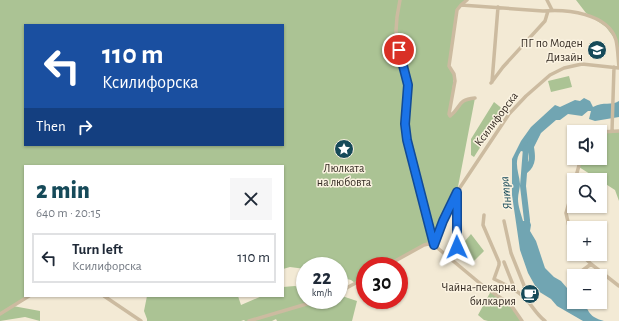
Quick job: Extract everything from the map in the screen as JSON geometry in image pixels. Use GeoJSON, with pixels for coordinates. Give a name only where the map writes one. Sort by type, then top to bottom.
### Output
{"type":"FeatureCollection","features":[{"type":"Feature","properties":{"kind":"street"},"geometry":{"type":"LineString","coordinates":[[400,0],[396,31],[408,85],[405,124],[407,140],[434,245]]}},
{"type":"Feature","properties":{"kind":"street"},"geometry":{"type":"LineString","coordinates":[[468,0],[457,10],[449,66],[454,74],[455,81],[449,114],[450,116],[460,103],[466,99],[475,98]]}},
{"type":"Feature","properties":{"kind":"street"},"geometry":{"type":"LineString","coordinates":[[498,8],[492,83],[503,67],[544,21],[550,10],[547,0]]}},
{"type":"Feature","properties":{"kind":"street"},"geometry":{"type":"LineString","coordinates":[[461,5],[586,13],[608,27],[616,39],[617,67],[613,102],[612,131]]}},
{"type":"Feature","properties":{"kind":"street","name":"Ксилифорска"},"geometry":{"type":"LineString","coordinates":[[434,245],[443,221],[457,192],[509,114],[526,96],[550,75],[564,68],[582,64],[617,67]]}},
{"type":"Feature","properties":{"kind":"street"},"geometry":{"type":"LineString","coordinates":[[607,131],[619,131]]}},
{"type":"Feature","properties":{"kind":"street"},"geometry":{"type":"LineString","coordinates":[[457,192],[457,247]]}},
{"type":"Feature","properties":{"kind":"street"},"geometry":{"type":"LineString","coordinates":[[567,210],[566,214],[568,221]]}},
{"type":"Feature","properties":{"kind":"street"},"geometry":{"type":"LineString","coordinates":[[484,215],[483,225],[499,262],[494,279],[516,291],[525,298],[538,315],[545,321]]}},
{"type":"Feature","properties":{"kind":"street"},"geometry":{"type":"LineString","coordinates":[[504,221],[511,253],[524,288],[525,298]]}},
{"type":"Feature","properties":{"kind":"street"},"geometry":{"type":"LineString","coordinates":[[402,257],[424,245],[434,245],[482,285],[511,305],[522,321]]}},
{"type":"Feature","properties":{"kind":"street"},"geometry":{"type":"LineString","coordinates":[[588,261],[619,286]]}},
{"type":"Feature","properties":{"kind":"street"},"geometry":{"type":"LineString","coordinates":[[504,262],[516,291]]}},
{"type":"Feature","properties":{"kind":"street"},"geometry":{"type":"LineString","coordinates":[[584,269],[591,264]]}},
{"type":"Feature","properties":{"kind":"street"},"geometry":{"type":"LineString","coordinates":[[0,314],[27,297]]}},
{"type":"Feature","properties":{"kind":"street"},"geometry":{"type":"LineString","coordinates":[[105,297],[141,321]]}},
{"type":"Feature","properties":{"kind":"street"},"geometry":{"type":"LineString","coordinates":[[249,321],[296,307]]}},
{"type":"Feature","properties":{"kind":"green space"},"geometry":{"type":"Polygon","coordinates":[[[0,0],[467,0],[457,10],[449,66],[454,74],[450,116],[460,103],[475,98],[457,192],[434,245],[428,244],[403,257],[356,257],[355,283],[348,279],[348,257],[296,257],[296,268],[290,267],[284,269],[284,165],[24,165],[24,297],[27,297],[13,306],[40,311],[40,321],[25,317],[0,321],[0,0]]]}},
{"type":"Feature","properties":{"kind":"green space"},"geometry":{"type":"Polygon","coordinates":[[[576,0],[619,0],[619,64],[615,39],[606,27],[586,13],[576,0]]]}},
{"type":"Feature","properties":{"kind":"green space"},"geometry":{"type":"Polygon","coordinates":[[[569,76],[572,87],[551,92],[548,81],[569,76]]]}},
{"type":"Feature","properties":{"kind":"green space"},"geometry":{"type":"Polygon","coordinates":[[[494,102],[504,110],[474,157],[471,155],[471,139],[494,102]]]}},
{"type":"Feature","properties":{"kind":"green space"},"geometry":{"type":"Polygon","coordinates":[[[619,131],[619,201],[615,190],[607,185],[607,173],[588,173],[579,167],[579,165],[607,165],[607,132],[619,131]]]}},
{"type":"Feature","properties":{"kind":"green space"},"geometry":{"type":"Polygon","coordinates":[[[471,234],[484,251],[473,262],[460,247],[471,234]]]}},
{"type":"Feature","properties":{"kind":"green space"},"geometry":{"type":"Polygon","coordinates":[[[295,286],[296,309],[348,309],[348,298],[356,301],[356,305],[352,321],[277,321],[276,319],[272,321],[147,321],[144,311],[147,297],[238,297],[241,305],[260,297],[284,297],[284,287],[295,286]]]}},
{"type":"Feature","properties":{"kind":"green space"},"geometry":{"type":"Polygon","coordinates":[[[491,291],[511,305],[522,321],[488,321],[484,320],[478,315],[491,291]]]}},
{"type":"Feature","properties":{"kind":"water"},"geometry":{"type":"Polygon","coordinates":[[[584,98],[590,101],[593,107],[619,101],[619,117],[595,121],[589,119],[591,111],[588,111],[582,116],[568,114],[560,120],[556,120],[541,133],[534,147],[528,151],[526,155],[525,152],[521,151],[517,159],[520,184],[518,202],[523,221],[525,221],[525,213],[527,213],[531,225],[530,231],[536,241],[545,268],[567,288],[567,309],[588,309],[594,317],[604,321],[583,321],[557,306],[551,299],[538,291],[528,273],[520,250],[512,195],[512,159],[521,141],[531,127],[555,105],[560,107],[575,100],[580,101],[584,98]]]}},
{"type":"Feature","properties":{"kind":"waterway"},"geometry":{"type":"LineString","coordinates":[[525,171],[532,161],[530,142]]}},
{"type":"Feature","properties":{"kind":"waterway"},"geometry":{"type":"LineString","coordinates":[[526,148],[523,186],[527,220]]}},
{"type":"Feature","properties":{"kind":"place","name":"ПГ по Моден Дизайн"},"geometry":{"type":"Point","coordinates":[597,50]}},
{"type":"Feature","properties":{"kind":"place","name":"Люлката на любовта"},"geometry":{"type":"Point","coordinates":[344,149]}},
{"type":"Feature","properties":{"kind":"place","name":"Чайна-пекарна билкария"},"geometry":{"type":"Point","coordinates":[530,294]}},
{"type":"Feature","properties":{"kind":"route"},"geometry":{"type":"LineString","coordinates":[[399,50],[408,85],[405,124],[407,140],[434,245],[443,221],[457,192],[457,247]]}},
{"type":"Feature","properties":{"kind":"water label","name":"Янтра"},"geometry":{"type":"Point","coordinates":[505,193]}}]}
